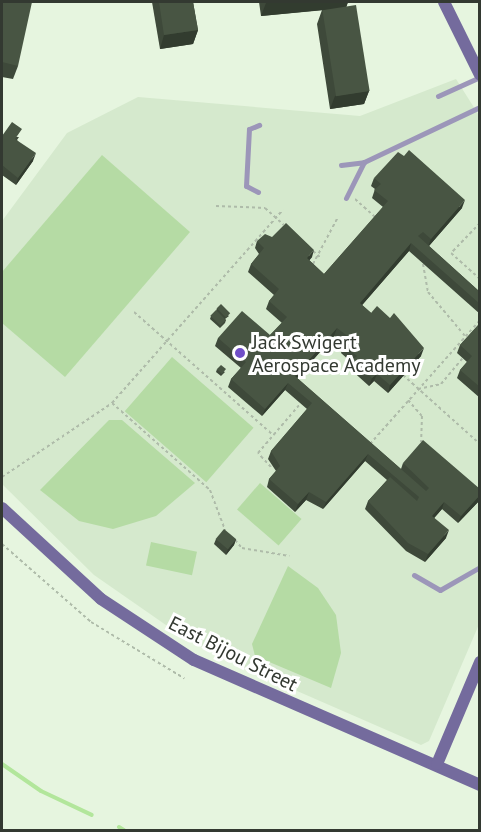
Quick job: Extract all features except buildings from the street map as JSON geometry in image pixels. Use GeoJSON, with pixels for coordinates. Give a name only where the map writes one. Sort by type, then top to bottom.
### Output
{"type":"FeatureCollection","features":[{"type":"Feature","properties":{"kind":"street"},"geometry":{"type":"LineString","coordinates":[[444,2],[480,76]]}},
{"type":"Feature","properties":{"kind":"street","name":"East Bijou Street"},"geometry":{"type":"LineString","coordinates":[[2,508],[54,561],[160,641],[228,678],[437,764],[480,785]]}},
{"type":"Feature","properties":{"kind":"street"},"geometry":{"type":"LineString","coordinates":[[437,764],[480,662]]}},
{"type":"Feature","properties":{"kind":"lane"},"geometry":{"type":"LineString","coordinates":[[438,96],[480,76]]}},
{"type":"Feature","properties":{"kind":"lane"},"geometry":{"type":"LineString","coordinates":[[341,165],[364,162],[480,107]]}},
{"type":"Feature","properties":{"kind":"lane"},"geometry":{"type":"LineString","coordinates":[[258,192],[246,186],[249,129],[259,125]]}},
{"type":"Feature","properties":{"kind":"lane"},"geometry":{"type":"LineString","coordinates":[[346,198],[364,162]]}},
{"type":"Feature","properties":{"kind":"lane"},"geometry":{"type":"LineString","coordinates":[[414,575],[440,591],[480,567]]}},
{"type":"Feature","properties":{"kind":"path"},"geometry":{"type":"LineString","coordinates":[[355,199],[377,219]]}},
{"type":"Feature","properties":{"kind":"path"},"geometry":{"type":"LineString","coordinates":[[216,206],[265,208],[294,233]]}},
{"type":"Feature","properties":{"kind":"path"},"geometry":{"type":"LineString","coordinates":[[2,477],[112,403],[283,210]]}},
{"type":"Feature","properties":{"kind":"path"},"geometry":{"type":"LineString","coordinates":[[308,270],[320,257],[338,217]]}},
{"type":"Feature","properties":{"kind":"path"},"geometry":{"type":"LineString","coordinates":[[480,223],[451,253],[480,279]]}},
{"type":"Feature","properties":{"kind":"path"},"geometry":{"type":"LineString","coordinates":[[311,249],[320,257]]}},
{"type":"Feature","properties":{"kind":"path"},"geometry":{"type":"LineString","coordinates":[[423,264],[428,292],[465,336]]}},
{"type":"Feature","properties":{"kind":"path"},"geometry":{"type":"LineString","coordinates":[[134,312],[273,435]]}},
{"type":"Feature","properties":{"kind":"path"},"geometry":{"type":"LineString","coordinates":[[366,449],[480,320]]}},
{"type":"Feature","properties":{"kind":"path"},"geometry":{"type":"LineString","coordinates":[[418,389],[441,384],[463,358]]}},
{"type":"Feature","properties":{"kind":"path"},"geometry":{"type":"LineString","coordinates":[[403,375],[480,444]]}},
{"type":"Feature","properties":{"kind":"path"},"geometry":{"type":"LineString","coordinates":[[408,400],[424,426],[425,436],[414,451]]}},
{"type":"Feature","properties":{"kind":"path"},"geometry":{"type":"LineString","coordinates":[[112,403],[210,490],[221,526],[242,548],[289,556]]}},
{"type":"Feature","properties":{"kind":"path"},"geometry":{"type":"LineString","coordinates":[[271,467],[258,453],[301,404]]}},
{"type":"Feature","properties":{"kind":"path"},"geometry":{"type":"LineString","coordinates":[[229,540],[232,537]]}},
{"type":"Feature","properties":{"kind":"path"},"geometry":{"type":"LineString","coordinates":[[2,544],[91,622],[184,678]]}},
{"type":"Feature","properties":{"kind":"shaded area","name":"Jack Swigert Aerospace Academy"},"geometry":{"type":"Polygon","coordinates":[[[456,79],[480,117],[480,622],[429,741],[421,745],[219,657],[176,632],[94,575],[2,484],[2,221],[67,133],[138,97],[360,116],[456,79]]]}},
{"type":"Feature","properties":{"kind":"green space"},"geometry":{"type":"Polygon","coordinates":[[[102,155],[190,232],[65,377],[2,323],[2,272],[102,155]]]}},
{"type":"Feature","properties":{"kind":"green space"},"geometry":{"type":"Polygon","coordinates":[[[172,357],[254,428],[206,482],[125,411],[172,357]]]}},
{"type":"Feature","properties":{"kind":"green space"},"geometry":{"type":"Polygon","coordinates":[[[109,420],[122,420],[195,483],[156,516],[113,529],[79,521],[40,490],[109,420]]]}},
{"type":"Feature","properties":{"kind":"green space"},"geometry":{"type":"Polygon","coordinates":[[[260,483],[302,519],[279,545],[237,509],[260,483]]]}},
{"type":"Feature","properties":{"kind":"green space"},"geometry":{"type":"Polygon","coordinates":[[[151,542],[197,552],[192,575],[146,565],[151,542]]]}},
{"type":"Feature","properties":{"kind":"green space"},"geometry":{"type":"Polygon","coordinates":[[[288,566],[318,588],[336,615],[341,653],[331,688],[255,656],[252,644],[288,566]]]}},
{"type":"Feature","properties":{"kind":"waterway"},"geometry":{"type":"LineString","coordinates":[[2,764],[41,791],[92,815]]}},
{"type":"Feature","properties":{"kind":"waterway"},"geometry":{"type":"LineString","coordinates":[[119,827],[124,830]]}},
{"type":"Feature","properties":{"kind":"place","name":"Jack Swigert Aerospace Academy"},"geometry":{"type":"Point","coordinates":[240,353]}}]}
